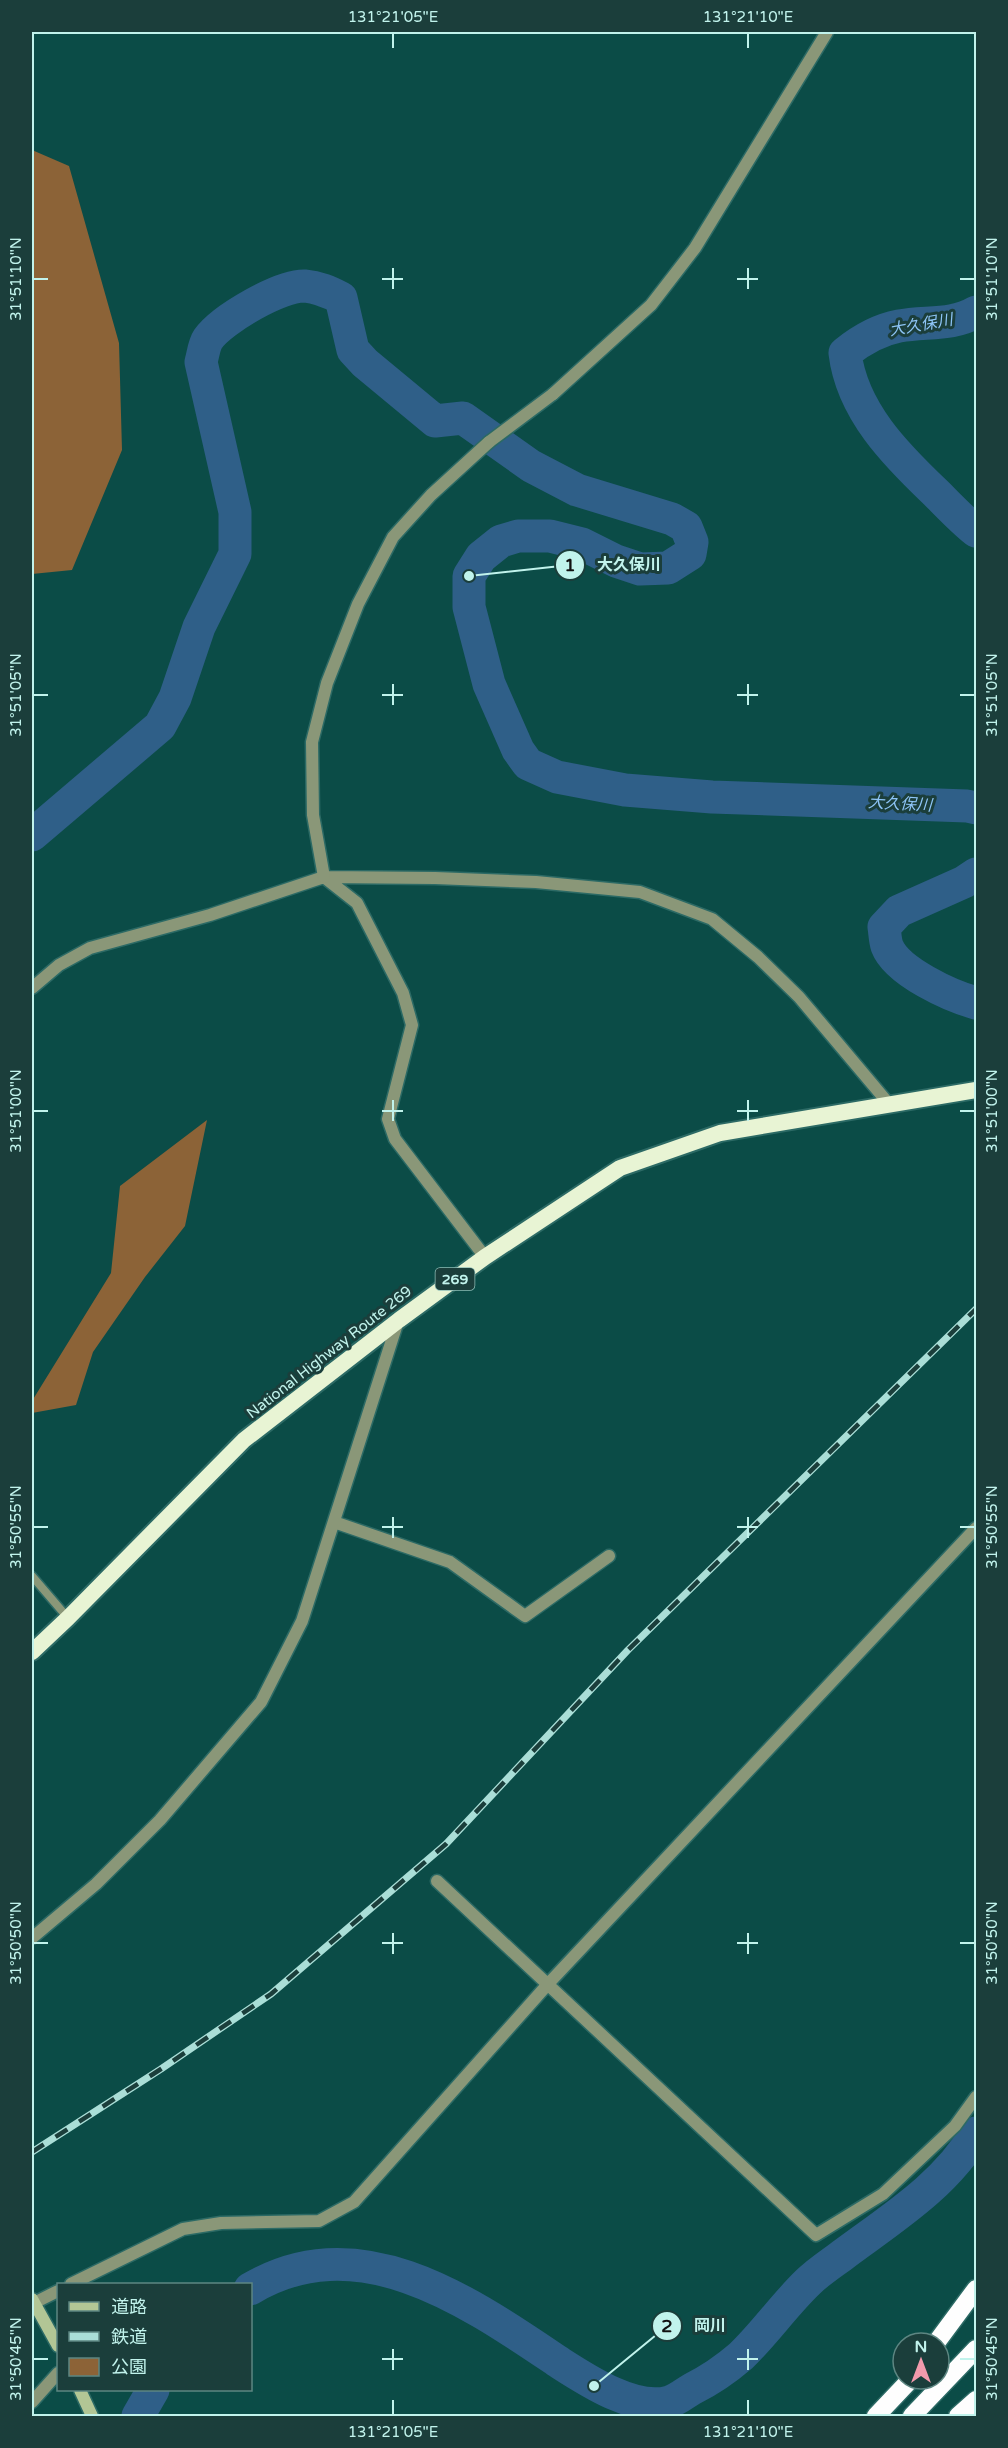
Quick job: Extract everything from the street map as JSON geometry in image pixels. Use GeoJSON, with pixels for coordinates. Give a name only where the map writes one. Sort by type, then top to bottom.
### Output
{"type":"FeatureCollection","features":[{"type":"Feature","properties":{"kind":"highway","name":"National Highway Route 269"},"geometry":{"type":"LineString","coordinates":[[32,1652],[244,1440],[399,1320],[485,1257],[620,1168],[720,1132],[976,1090]]}},
{"type":"Feature","properties":{"kind":"highway"},"geometry":{"type":"LineString","coordinates":[[945,2331],[976,2289]]}},
{"type":"Feature","properties":{"kind":"highway"},"geometry":{"type":"LineString","coordinates":[[951,2336],[976,2309]]}},
{"type":"Feature","properties":{"kind":"highway"},"geometry":{"type":"LineString","coordinates":[[912,2416],[976,2349]]}},
{"type":"Feature","properties":{"kind":"highway"},"geometry":{"type":"LineString","coordinates":[[876,2416],[900,2391]]}},
{"type":"Feature","properties":{"kind":"highway"},"geometry":{"type":"LineString","coordinates":[[958,2416],[976,2400]]}},
{"type":"Feature","properties":{"kind":"main road"},"geometry":{"type":"LineString","coordinates":[[33,2301],[57,2344]]}},
{"type":"Feature","properties":{"kind":"main road"},"geometry":{"type":"LineString","coordinates":[[80,2391],[92,2416]]}},
{"type":"Feature","properties":{"kind":"street"},"geometry":{"type":"LineString","coordinates":[[485,1257],[395,1139],[388,1119],[412,1025],[403,993],[357,903],[324,877],[313,815],[312,742],[327,683],[358,604],[393,537],[431,495],[489,442],[553,394],[651,305],[695,248],[827,32]]}},
{"type":"Feature","properties":{"kind":"street"},"geometry":{"type":"LineString","coordinates":[[32,988],[59,965],[90,948],[210,915],[324,877],[536,882],[640,892],[712,919],[758,957],[799,997],[889,1104]]}},
{"type":"Feature","properties":{"kind":"street"},"geometry":{"type":"LineString","coordinates":[[32,1938],[96,1884],[160,1820],[261,1702],[302,1621],[399,1320]]}},
{"type":"Feature","properties":{"kind":"street"},"geometry":{"type":"LineString","coordinates":[[334,1522],[450,1562],[525,1616],[609,1556]]}},
{"type":"Feature","properties":{"kind":"street"},"geometry":{"type":"LineString","coordinates":[[73,2283],[183,2229],[221,2223],[318,2220],[354,2202],[548,1984],[976,1528]]}},
{"type":"Feature","properties":{"kind":"street"},"geometry":{"type":"LineString","coordinates":[[437,1881],[816,2235],[883,2194],[955,2126],[976,2097]]}},
{"type":"Feature","properties":{"kind":"street"},"geometry":{"type":"LineString","coordinates":[[33,2301],[57,2291]]}},
{"type":"Feature","properties":{"kind":"street"},"geometry":{"type":"LineString","coordinates":[[32,2402],[57,2374]]}},
{"type":"Feature","properties":{"kind":"lane"},"geometry":{"type":"LineString","coordinates":[[32,1576],[68,1618]]}},
{"type":"Feature","properties":{"kind":"green space"},"geometry":{"type":"Polygon","coordinates":[[[32,150],[69,166],[119,343],[122,450],[72,570],[32,574],[32,150]]]}},
{"type":"Feature","properties":{"kind":"green space"},"geometry":{"type":"Polygon","coordinates":[[[207,1120],[185,1226],[145,1277],[93,1352],[76,1405],[32,1413],[32,1401],[111,1273],[120,1186],[207,1120]]]}},
{"type":"Feature","properties":{"kind":"waterway","name":"大久保川"},"geometry":{"type":"LineString","coordinates":[[32,835],[160,726],[175,698],[199,627],[235,554],[235,512],[201,362],[205,347],[215,331],[239,313],[267,297],[295,287],[305,286],[314,287],[341,298],[353,350],[365,363],[435,421],[463,418],[531,466],[577,490],[672,519],[686,527],[692,542],[690,554],[668,568],[640,569],[616,561],[582,544],[550,536],[518,536],[501,541],[481,557],[469,576],[469,607],[489,684],[518,750],[528,764],[557,777],[625,790],[712,797],[976,808]]}},
{"type":"Feature","properties":{"kind":"waterway","name":"大久保川"},"geometry":{"type":"LineString","coordinates":[[976,312],[948,321],[884,330],[870,336],[845,353],[849,374],[857,394],[878,430],[906,463],[976,531]]}},
{"type":"Feature","properties":{"kind":"waterway","name":"大久保川"},"geometry":{"type":"LineString","coordinates":[[976,874],[964,882],[899,911],[884,927],[887,946],[902,965],[939,989],[976,1003]]}},
{"type":"Feature","properties":{"kind":"waterway"},"geometry":{"type":"LineString","coordinates":[[252,2288],[291,2271],[331,2264],[371,2267],[411,2278],[449,2295],[487,2315],[581,2376],[610,2392],[641,2402],[655,2404],[669,2402],[724,2370],[741,2356],[812,2278],[899,2214],[933,2185],[964,2152],[976,2133]]}},
{"type":"Feature","properties":{"kind":"waterway"},"geometry":{"type":"LineString","coordinates":[[138,2416],[152,2391]]}},
{"type":"Feature","properties":{"kind":"railway"},"geometry":{"type":"LineString","coordinates":[[32,2152],[161,2069],[271,1994],[446,1844],[628,1650],[976,1309]]}},
{"type":"Feature","properties":{"kind":"place","name":"大久保川"},"geometry":{"type":"Point","coordinates":[469,576]}},
{"type":"Feature","properties":{"kind":"place","name":"岡川"},"geometry":{"type":"Point","coordinates":[594,2386]}}]}
